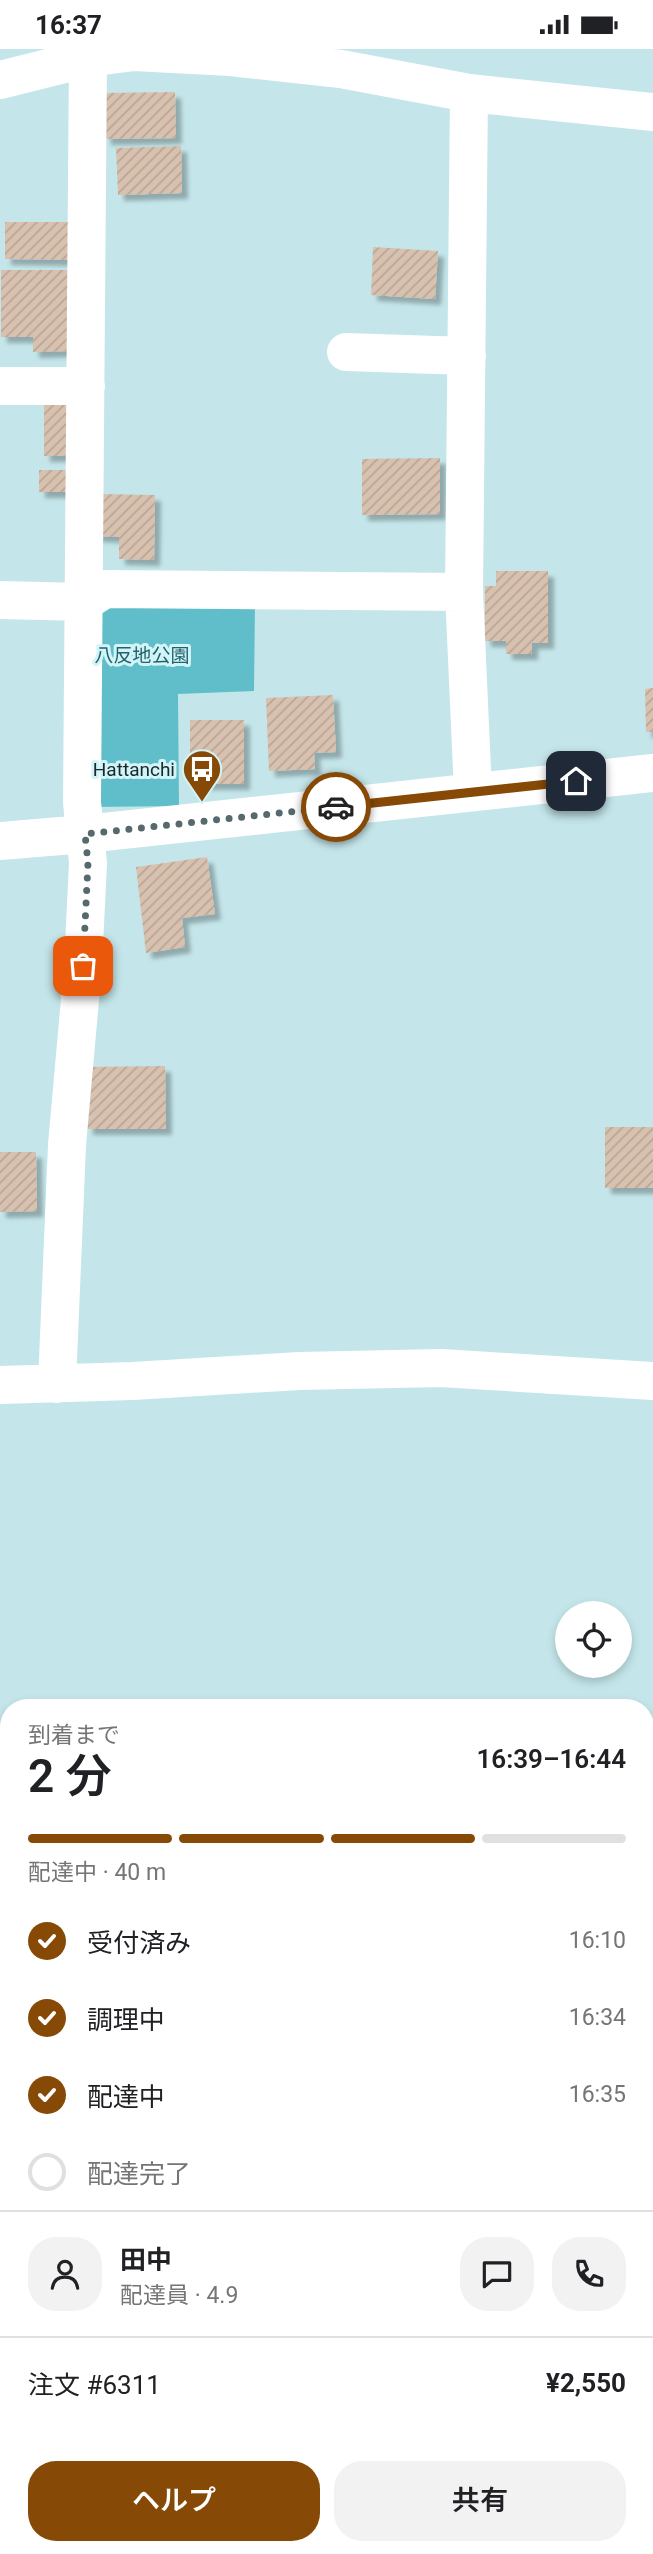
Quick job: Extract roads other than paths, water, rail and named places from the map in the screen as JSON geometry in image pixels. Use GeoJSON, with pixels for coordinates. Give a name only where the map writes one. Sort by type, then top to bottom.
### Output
{"type":"FeatureCollection","features":[{"type":"Feature","properties":{"kind":"street"},"geometry":{"type":"LineString","coordinates":[[0,80],[88,58],[135,50],[341,69],[469,93],[653,112]]}},
{"type":"Feature","properties":{"kind":"street"},"geometry":{"type":"LineString","coordinates":[[57,1384],[66,1145],[84,953],[88,863],[82,801],[88,58]]}},
{"type":"Feature","properties":{"kind":"street"},"geometry":{"type":"LineString","coordinates":[[469,93],[464,592],[473,792]]}},
{"type":"Feature","properties":{"kind":"street"},"geometry":{"type":"LineString","coordinates":[[346,352],[467,356]]}},
{"type":"Feature","properties":{"kind":"street"},"geometry":{"type":"LineString","coordinates":[[0,386],[86,386]]}},
{"type":"Feature","properties":{"kind":"street"},"geometry":{"type":"LineString","coordinates":[[0,600],[84,602],[105,589],[464,592]]}},
{"type":"Feature","properties":{"kind":"street"},"geometry":{"type":"LineString","coordinates":[[0,841],[653,773]]}},
{"type":"Feature","properties":{"kind":"street"},"geometry":{"type":"LineString","coordinates":[[0,1385],[299,1371],[441,1368],[653,1381]]}},
{"type":"Feature","properties":{"kind":"place","name":"Hattanchi"},"geometry":{"type":"Point","coordinates":[202,803]}},
{"type":"Feature","properties":{"kind":"park label","name":"八反地公園"},"geometry":{"type":"Point","coordinates":[142,655]}}]}
